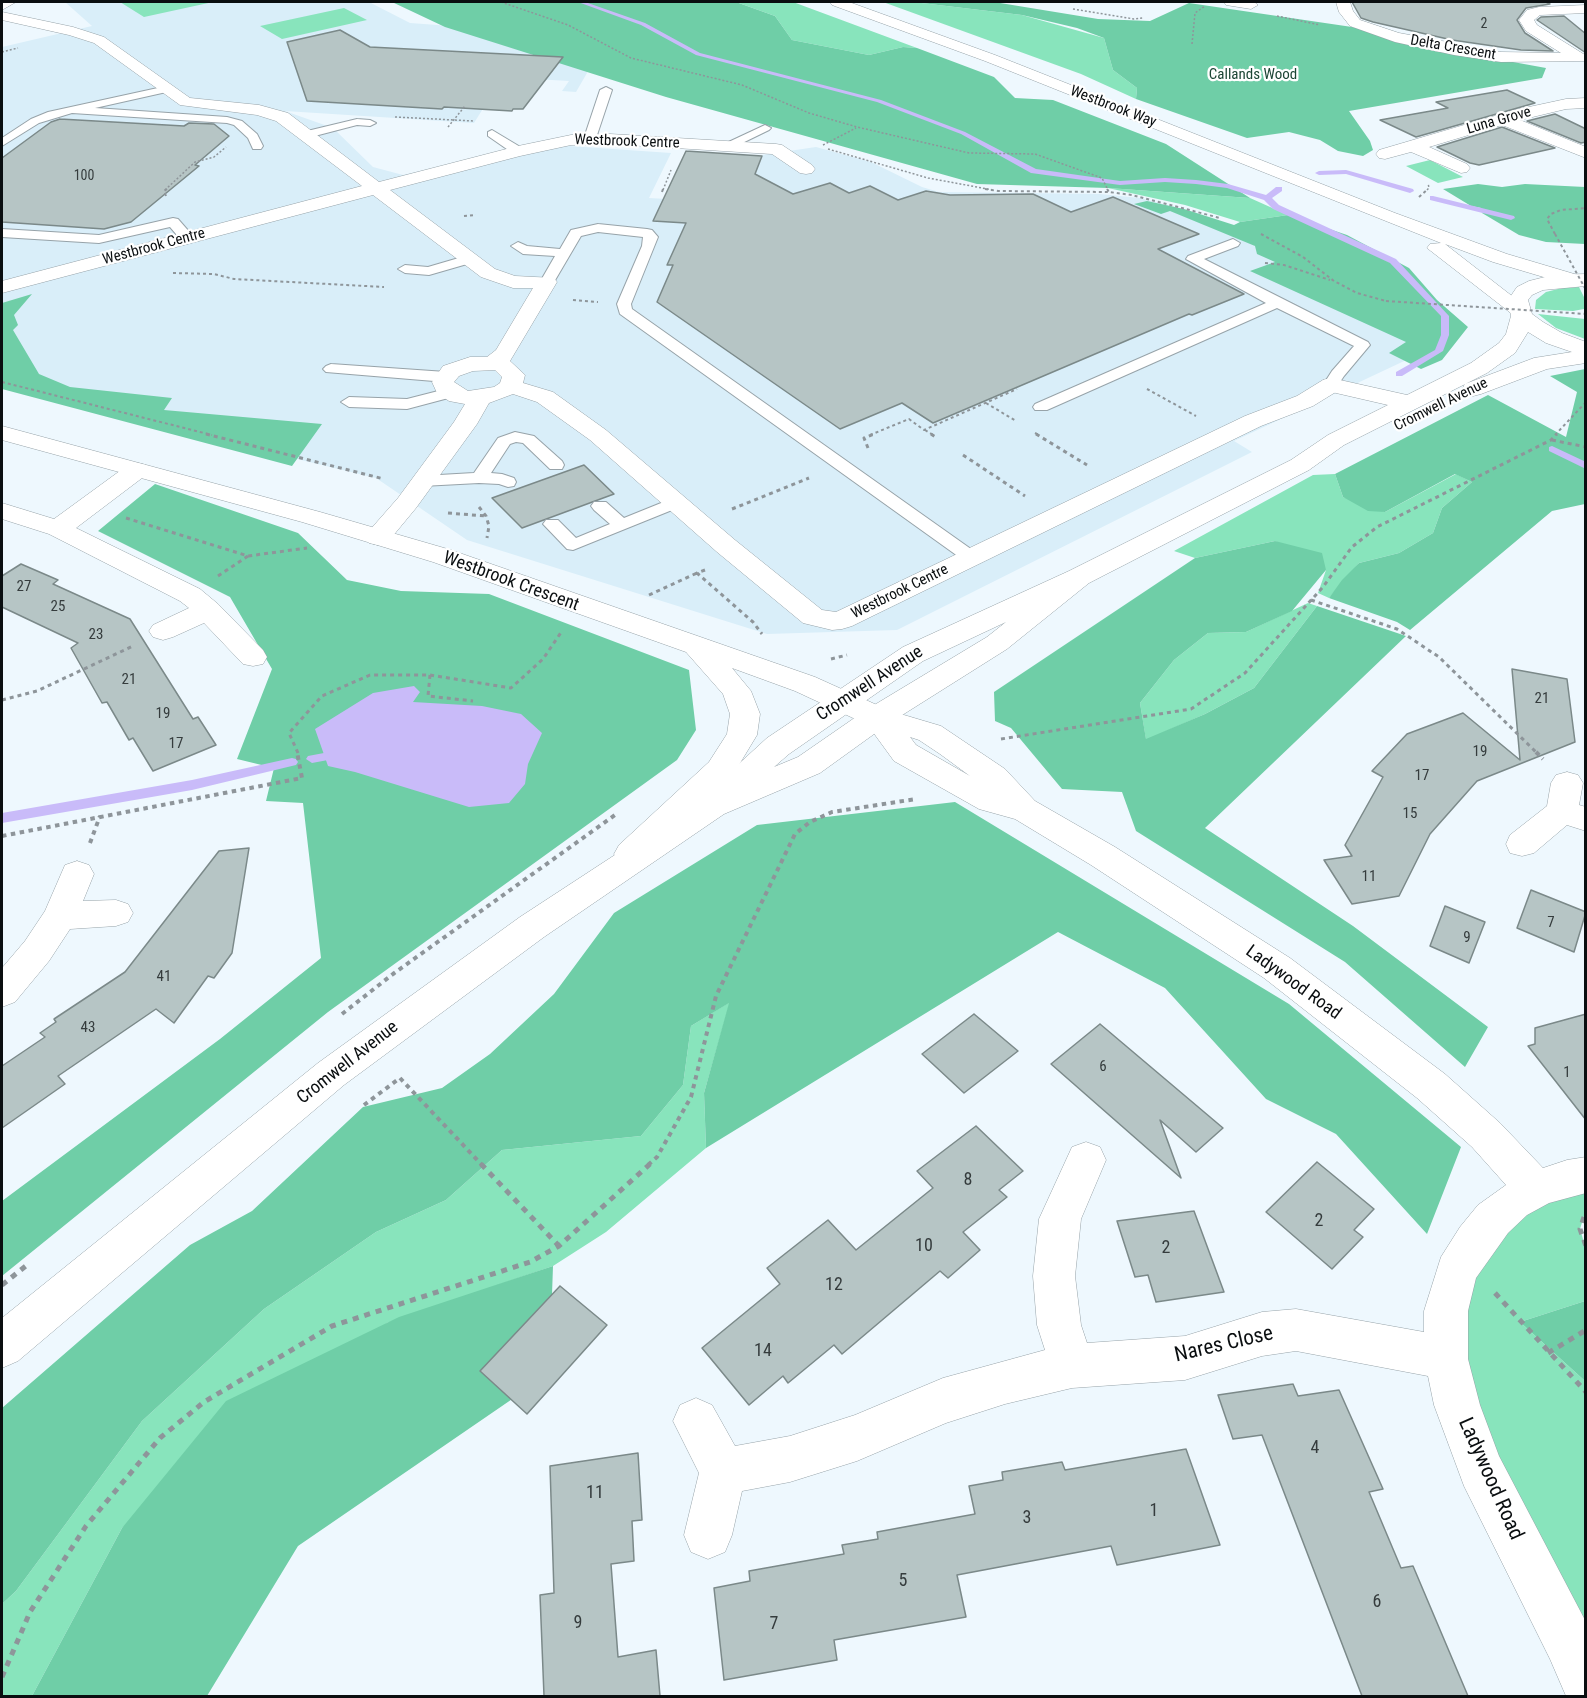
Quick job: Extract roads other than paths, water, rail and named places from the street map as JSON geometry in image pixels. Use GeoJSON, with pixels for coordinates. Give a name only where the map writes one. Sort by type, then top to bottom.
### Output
{"type":"FeatureCollection","features":[{"type":"Feature","properties":{"kind":"street"},"geometry":{"type":"LineString","coordinates":[[2,6],[9,2]]}},
{"type":"Feature","properties":{"kind":"street","name":"Westbrook Way"},"geometry":{"type":"LineString","coordinates":[[837,2],[1151,122],[1388,218],[1500,258],[1582,283]]}},
{"type":"Feature","properties":{"kind":"street"},"geometry":{"type":"LineString","coordinates":[[1232,2],[1251,5]]}},
{"type":"Feature","properties":{"kind":"street","name":"Delta Crescent"},"geometry":{"type":"LineString","coordinates":[[1343,2],[1346,12],[1355,23],[1395,38],[1501,57],[1582,60]]}},
{"type":"Feature","properties":{"kind":"street"},"geometry":{"type":"LineString","coordinates":[[1582,60],[1531,28],[1526,20],[1532,13],[1539,11],[1586,9]]}},
{"type":"Feature","properties":{"kind":"street"},"geometry":{"type":"LineString","coordinates":[[2,16],[64,29],[99,40],[186,102],[197,105],[244,108],[282,117],[469,259],[501,280],[547,282]]}},
{"type":"Feature","properties":{"kind":"street"},"geometry":{"type":"LineString","coordinates":[[2,29],[64,29]]}},
{"type":"Feature","properties":{"kind":"street","name":"Luna Grove"},"geometry":{"type":"LineString","coordinates":[[1385,154],[1503,119],[1566,104],[1586,102]]}},
{"type":"Feature","properties":{"kind":"street"},"geometry":{"type":"LineString","coordinates":[[1503,119],[1586,153]]}},
{"type":"Feature","properties":{"kind":"street","name":"Westbrook Centre"},"geometry":{"type":"LineString","coordinates":[[2,287],[552,143],[590,138],[776,149],[806,169]]}},
{"type":"Feature","properties":{"kind":"street"},"geometry":{"type":"LineString","coordinates":[[1413,146],[1461,168]]}},
{"type":"Feature","properties":{"kind":"street"},"geometry":{"type":"LineString","coordinates":[[1566,165],[1586,158]]}},
{"type":"Feature","properties":{"kind":"street","name":"Westbrook Way"},"geometry":{"type":"LineString","coordinates":[[1388,218],[1444,252],[1521,313],[1535,327],[1554,338],[1586,349]]}},
{"type":"Feature","properties":{"kind":"street","name":"Cromwell Avenue"},"geometry":{"type":"LineString","coordinates":[[713,806],[778,746],[913,654],[1079,577],[1300,465],[1336,440],[1495,358],[1507,348],[1517,333],[1521,313],[1518,300],[1524,291],[1553,281],[1582,283]]}},
{"type":"Feature","properties":{"kind":"street"},"geometry":{"type":"LineString","coordinates":[[492,363],[505,354],[547,282]]}},
{"type":"Feature","properties":{"kind":"street","name":"Cromwell Avenue"},"geometry":{"type":"LineString","coordinates":[[1300,465],[1352,448],[1492,380],[1542,363],[1586,356]]}},
{"type":"Feature","properties":{"kind":"street"},"geometry":{"type":"LineString","coordinates":[[470,364],[502,365],[514,375],[510,387],[492,396],[480,398],[457,396],[448,385],[451,371],[470,364]]}},
{"type":"Feature","properties":{"kind":"street"},"geometry":{"type":"LineString","coordinates":[[1331,384],[1409,403]]}},
{"type":"Feature","properties":{"kind":"street","name":"Westbrook Centre"},"geometry":{"type":"LineString","coordinates":[[510,387],[545,396],[598,435],[813,616],[822,621],[842,620],[1253,421],[1305,401],[1331,384]]}},
{"type":"Feature","properties":{"kind":"street"},"geometry":{"type":"LineString","coordinates":[[378,537],[407,503],[465,424],[480,398]]}},
{"type":"Feature","properties":{"kind":"street","name":"Westbrook Crescent"},"geometry":{"type":"LineString","coordinates":[[2,433],[442,556],[805,684],[877,717]]}},
{"type":"Feature","properties":{"kind":"street"},"geometry":{"type":"LineString","coordinates":[[58,529],[137,470]]}},
{"type":"Feature","properties":{"kind":"street"},"geometry":{"type":"LineString","coordinates":[[2,511],[58,529],[171,585],[208,609],[253,657]]}},
{"type":"Feature","properties":{"kind":"street","name":"Cromwell Avenue"},"geometry":{"type":"LineString","coordinates":[[2,1346],[331,1074],[461,978],[614,870],[713,806],[809,765],[877,717],[997,643],[1079,577]]}},
{"type":"Feature","properties":{"kind":"street"},"geometry":{"type":"LineString","coordinates":[[163,631],[208,609]]}},
{"type":"Feature","properties":{"kind":"street"},"geometry":{"type":"LineString","coordinates":[[614,870],[720,770],[742,735],[745,714],[736,691],[696,645]]}},
{"type":"Feature","properties":{"kind":"street","name":"Ladywood Road"},"geometry":{"type":"LineString","coordinates":[[877,717],[905,753],[963,788],[990,801],[1024,809],[1103,856],[1276,968],[1431,1086],[1486,1135],[1536,1189]]}},
{"type":"Feature","properties":{"kind":"street"},"geometry":{"type":"LineString","coordinates":[[1522,844],[1572,804]]}},
{"type":"Feature","properties":{"kind":"street"},"geometry":{"type":"LineString","coordinates":[[2,992],[37,951],[60,916],[78,874]]}},
{"type":"Feature","properties":{"kind":"street"},"geometry":{"type":"LineString","coordinates":[[60,916],[116,913]]}},
{"type":"Feature","properties":{"kind":"street"},"geometry":{"type":"LineString","coordinates":[[1072,1366],[1059,1325],[1054,1276],[1060,1219],[1086,1160]]}},
{"type":"Feature","properties":{"kind":"street","name":"Ladywood Road"},"geometry":{"type":"LineString","coordinates":[[1586,1175],[1567,1178],[1536,1189],[1513,1202],[1493,1219],[1475,1241],[1456,1271],[1446,1311],[1446,1359],[1457,1405],[1481,1468],[1568,1641],[1586,1683]]}},
{"type":"Feature","properties":{"kind":"street","name":"Nares Close"},"geometry":{"type":"LineString","coordinates":[[723,1471],[790,1459],[857,1438],[943,1401],[1005,1382],[1072,1366],[1185,1358],[1262,1334],[1296,1330],[1402,1348],[1446,1359]]}},
{"type":"Feature","properties":{"kind":"street"},"geometry":{"type":"LineString","coordinates":[[696,1420],[723,1471],[708,1535]]}},
{"type":"Feature","properties":{"kind":"lane"},"geometry":{"type":"LineString","coordinates":[[2,143],[35,121],[51,114],[167,90]]}},
{"type":"Feature","properties":{"kind":"lane"},"geometry":{"type":"LineString","coordinates":[[590,138],[606,90]]}},
{"type":"Feature","properties":{"kind":"lane"},"geometry":{"type":"LineString","coordinates":[[74,110],[227,120],[238,123],[253,136],[256,146]]}},
{"type":"Feature","properties":{"kind":"lane"},"geometry":{"type":"LineString","coordinates":[[307,134],[357,122],[370,123]]}},
{"type":"Feature","properties":{"kind":"lane"},"geometry":{"type":"LineString","coordinates":[[726,146],[765,128]]}},
{"type":"Feature","properties":{"kind":"lane"},"geometry":{"type":"LineString","coordinates":[[492,134],[518,151]]}},
{"type":"Feature","properties":{"kind":"lane"},"geometry":{"type":"LineString","coordinates":[[2,233],[99,239],[173,222],[187,238]]}},
{"type":"Feature","properties":{"kind":"lane"},"geometry":{"type":"LineString","coordinates":[[547,282],[572,237],[584,230],[598,228],[647,234],[651,237],[649,246],[624,304],[626,311],[972,558]]}},
{"type":"Feature","properties":{"kind":"lane"},"geometry":{"type":"LineString","coordinates":[[1233,243],[1193,259],[1363,345],[1331,384]]}},
{"type":"Feature","properties":{"kind":"lane"},"geometry":{"type":"LineString","coordinates":[[518,246],[532,251],[563,253]]}},
{"type":"Feature","properties":{"kind":"lane"},"geometry":{"type":"LineString","coordinates":[[405,269],[429,271],[469,259]]}},
{"type":"Feature","properties":{"kind":"lane"},"geometry":{"type":"LineString","coordinates":[[1041,407],[1277,303]]}},
{"type":"Feature","properties":{"kind":"lane"},"geometry":{"type":"LineString","coordinates":[[331,369],[448,385]]}},
{"type":"Feature","properties":{"kind":"lane"},"geometry":{"type":"LineString","coordinates":[[349,402],[407,404],[448,385]]}},
{"type":"Feature","properties":{"kind":"lane"},"geometry":{"type":"LineString","coordinates":[[479,478],[504,441],[515,437],[528,439],[556,465]]}},
{"type":"Feature","properties":{"kind":"lane"},"geometry":{"type":"LineString","coordinates":[[422,481],[479,478],[502,479],[508,482]]}},
{"type":"Feature","properties":{"kind":"lane"},"geometry":{"type":"LineString","coordinates":[[552,524],[573,545],[676,502]]}},
{"type":"Feature","properties":{"kind":"lane"},"geometry":{"type":"LineString","coordinates":[[600,506],[622,525]]}},
{"type":"Feature","properties":{"kind":"waterway"},"geometry":{"type":"LineString","coordinates":[[581,2],[643,24],[698,54],[879,101],[963,133],[1034,171],[1120,183],[1165,180],[1196,182],[1228,186],[1267,198]]}},
{"type":"Feature","properties":{"kind":"waterway"},"geometry":{"type":"LineString","coordinates":[[1319,173],[1346,172],[1410,191]]}},
{"type":"Feature","properties":{"kind":"waterway"},"geometry":{"type":"LineString","coordinates":[[1267,198],[1279,189]]}},
{"type":"Feature","properties":{"kind":"waterway"},"geometry":{"type":"LineString","coordinates":[[1267,198],[1276,207],[1393,261],[1445,316],[1445,335],[1439,351],[1399,374]]}},
{"type":"Feature","properties":{"kind":"waterway"},"geometry":{"type":"LineString","coordinates":[[1433,198],[1511,218]]}},
{"type":"Feature","properties":{"kind":"waterway"},"geometry":{"type":"LineString","coordinates":[[1552,449],[1586,466]]}},
{"type":"Feature","properties":{"kind":"waterway"},"geometry":{"type":"LineString","coordinates":[[312,759],[324,757]]}},
{"type":"Feature","properties":{"kind":"waterway"},"geometry":{"type":"LineString","coordinates":[[2,818],[192,785],[292,762]]}},
{"type":"Feature","properties":{"kind":"park label","name":"Callands Wood"},"geometry":{"type":"Point","coordinates":[1253,75]}}]}
